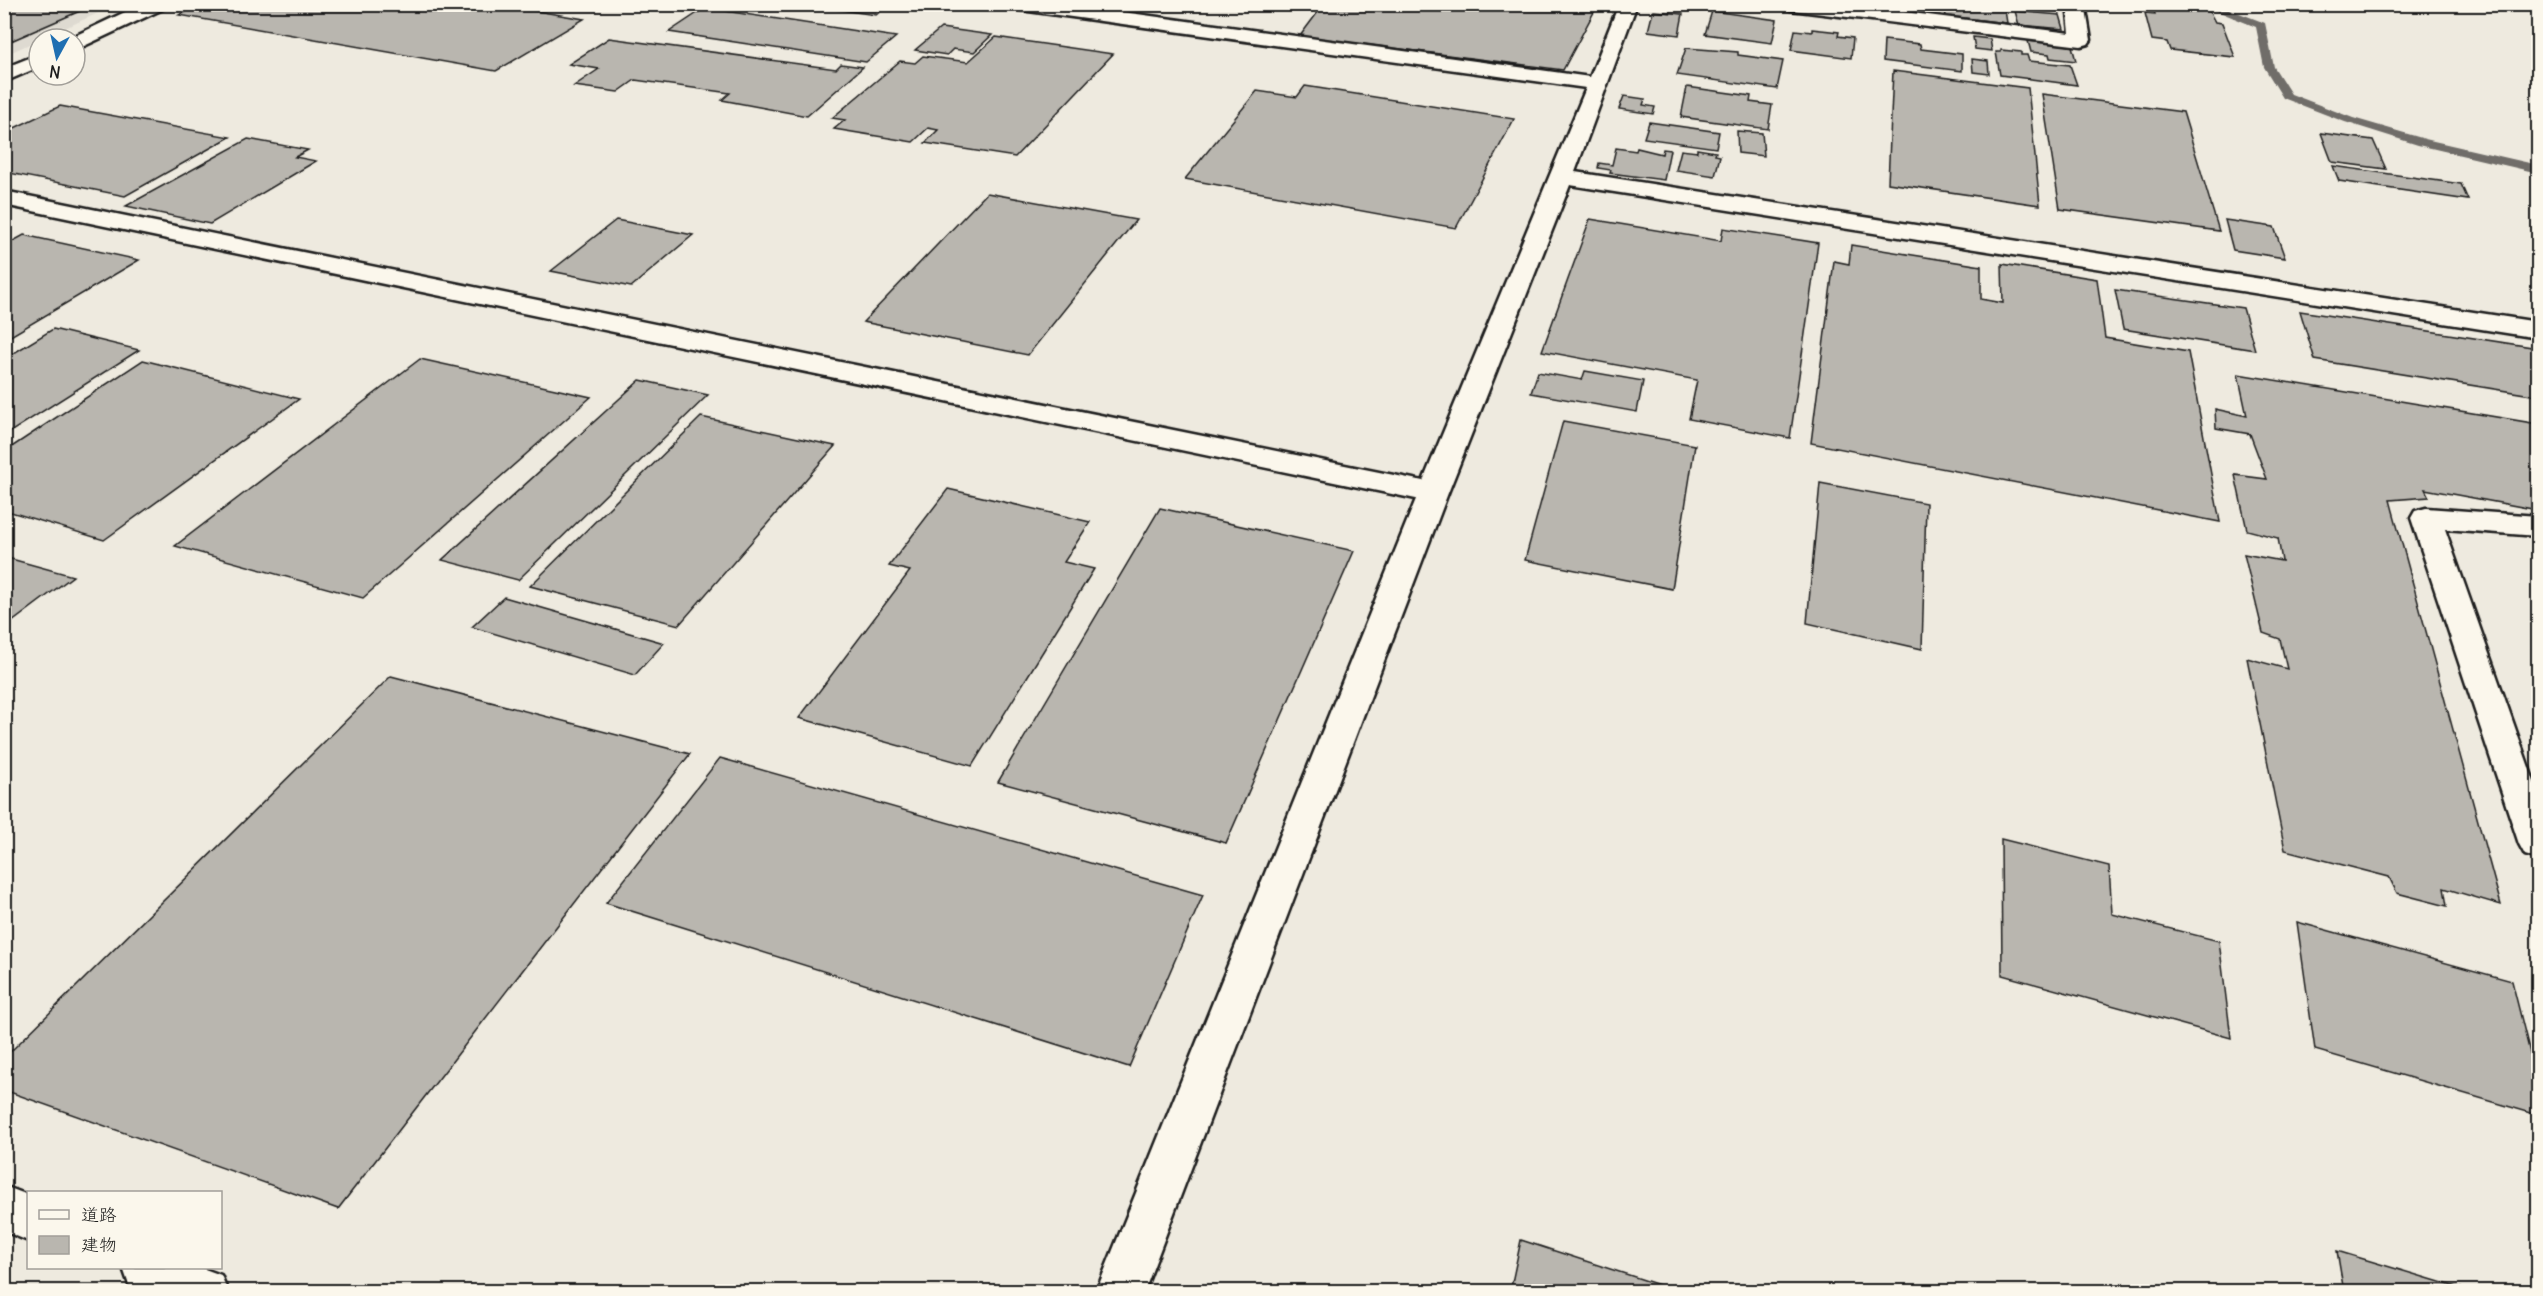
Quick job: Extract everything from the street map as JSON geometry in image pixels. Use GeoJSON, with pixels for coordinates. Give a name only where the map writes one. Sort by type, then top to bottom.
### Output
{"type":"FeatureCollection","features":[{"type":"Feature","properties":{"kind":"street"},"geometry":{"type":"LineString","coordinates":[[87,37],[158,4]]}},
{"type":"Feature","properties":{"kind":"street"},"geometry":{"type":"LineString","coordinates":[[1021,4],[1597,84]]}},
{"type":"Feature","properties":{"kind":"street"},"geometry":{"type":"LineString","coordinates":[[1120,1292],[1432,494],[1562,177],[1628,4]]}},
{"type":"Feature","properties":{"kind":"street"},"geometry":{"type":"LineString","coordinates":[[1791,4],[2081,40],[2076,4]]}},
{"type":"Feature","properties":{"kind":"street"},"geometry":{"type":"LineString","coordinates":[[4,76],[27,65]]}},
{"type":"Feature","properties":{"kind":"street"},"geometry":{"type":"LineString","coordinates":[[1562,177],[2538,330]]}},
{"type":"Feature","properties":{"kind":"street"},"geometry":{"type":"LineString","coordinates":[[4,198],[1432,494]]}},
{"type":"Feature","properties":{"kind":"street"},"geometry":{"type":"LineString","coordinates":[[2538,526],[2426,518],[2538,844]]}},
{"type":"Feature","properties":{"kind":"street"},"geometry":{"type":"LineString","coordinates":[[4,1208],[27,1218]]}},
{"type":"Feature","properties":{"kind":"street"},"geometry":{"type":"LineString","coordinates":[[148,1269],[204,1292]]}},
{"type":"Feature","properties":{"kind":"shaded area"},"geometry":{"type":"Polygon","coordinates":[[[5,4],[116,5],[67,27],[27,27],[27,45],[5,55],[5,4]]]}},
{"type":"Feature","properties":{"kind":"building"},"geometry":{"type":"Polygon","coordinates":[[[4,4],[23,7],[29,4],[96,4],[43,27],[27,27],[27,34],[4,44],[4,4]]]}},
{"type":"Feature","properties":{"kind":"building"},"geometry":{"type":"Polygon","coordinates":[[[202,4],[495,4],[584,19],[496,71],[179,15],[202,4]]]}},
{"type":"Feature","properties":{"kind":"building"},"geometry":{"type":"Polygon","coordinates":[[[799,4],[889,4],[876,15],[799,4]]]}},
{"type":"Feature","properties":{"kind":"building"},"geometry":{"type":"Polygon","coordinates":[[[1145,4],[1200,4],[1198,7],[1176,5],[1173,8],[1145,4]]]}},
{"type":"Feature","properties":{"kind":"building"},"geometry":{"type":"Polygon","coordinates":[[[1324,4],[1580,4],[1579,8],[1595,10],[1563,70],[1300,36],[1324,4]]]}},
{"type":"Feature","properties":{"kind":"building"},"geometry":{"type":"Polygon","coordinates":[[[1894,4],[1913,4],[1914,14],[1894,11],[1894,4]]]}},
{"type":"Feature","properties":{"kind":"building"},"geometry":{"type":"Polygon","coordinates":[[[1936,4],[2004,4],[2007,23],[1946,16],[1945,11],[1937,10],[1936,4]]]}},
{"type":"Feature","properties":{"kind":"building"},"geometry":{"type":"Polygon","coordinates":[[[2152,4],[2187,4],[2209,11],[2215,22],[2222,23],[2235,57],[2170,50],[2167,42],[2152,40],[2145,13],[2155,14],[2152,4]]]}},
{"type":"Feature","properties":{"kind":"building"},"geometry":{"type":"Polygon","coordinates":[[[705,8],[896,37],[866,62],[669,32],[705,8]]]}},
{"type":"Feature","properties":{"kind":"building"},"geometry":{"type":"Polygon","coordinates":[[[1653,11],[1683,14],[1679,35],[1648,31],[1653,11]]]}},
{"type":"Feature","properties":{"kind":"building"},"geometry":{"type":"Polygon","coordinates":[[[1712,11],[1777,20],[1772,43],[1705,34],[1712,11]]]}},
{"type":"Feature","properties":{"kind":"building"},"geometry":{"type":"Polygon","coordinates":[[[2015,11],[2060,15],[2064,29],[2019,25],[2015,11]]]}},
{"type":"Feature","properties":{"kind":"building"},"geometry":{"type":"Polygon","coordinates":[[[941,28],[992,35],[974,52],[953,49],[947,55],[915,50],[941,28]]]}},
{"type":"Feature","properties":{"kind":"building"},"geometry":{"type":"Polygon","coordinates":[[[1812,29],[1839,32],[1838,36],[1853,38],[1851,58],[1791,50],[1795,30],[1812,32],[1812,29]]]}},
{"type":"Feature","properties":{"kind":"building"},"geometry":{"type":"Polygon","coordinates":[[[996,37],[1113,54],[1015,157],[925,143],[938,130],[928,128],[913,142],[834,129],[845,120],[832,118],[900,61],[915,63],[923,56],[968,62],[996,37]]]}},
{"type":"Feature","properties":{"kind":"building"},"geometry":{"type":"Polygon","coordinates":[[[1973,37],[1990,39],[1992,51],[1975,49],[1973,37]]]}},
{"type":"Feature","properties":{"kind":"building"},"geometry":{"type":"Polygon","coordinates":[[[609,38],[836,69],[841,64],[863,67],[807,116],[722,100],[730,93],[635,80],[618,92],[574,86],[599,69],[569,64],[609,38]]]}},
{"type":"Feature","properties":{"kind":"building"},"geometry":{"type":"Polygon","coordinates":[[[1884,40],[1920,44],[1921,49],[1962,54],[1962,71],[1883,61],[1884,40]]]}},
{"type":"Feature","properties":{"kind":"building"},"geometry":{"type":"Polygon","coordinates":[[[2028,41],[2072,46],[2076,61],[2050,58],[2049,54],[2031,52],[2028,41]]]}},
{"type":"Feature","properties":{"kind":"building"},"geometry":{"type":"Polygon","coordinates":[[[1686,48],[1738,52],[1738,55],[1783,61],[1777,89],[1677,75],[1686,48]]]}},
{"type":"Feature","properties":{"kind":"building"},"geometry":{"type":"Polygon","coordinates":[[[2001,50],[2021,52],[2021,55],[2027,55],[2029,61],[2070,65],[2077,85],[2000,75],[1996,52],[2001,52],[2001,50]]]}},
{"type":"Feature","properties":{"kind":"building"},"geometry":{"type":"Polygon","coordinates":[[[1972,59],[1988,61],[1989,74],[1973,72],[1972,59]]]}},
{"type":"Feature","properties":{"kind":"building"},"geometry":{"type":"Polygon","coordinates":[[[1893,71],[2028,88],[2040,205],[1888,183],[1893,71]]]}},
{"type":"Feature","properties":{"kind":"building"},"geometry":{"type":"Polygon","coordinates":[[[1305,86],[1514,119],[1456,228],[1185,179],[1257,91],[1297,97],[1305,86]]]}},
{"type":"Feature","properties":{"kind":"building"},"geometry":{"type":"Polygon","coordinates":[[[1687,87],[1751,96],[1750,102],[1772,105],[1768,129],[1681,117],[1687,87]]]}},
{"type":"Feature","properties":{"kind":"building"},"geometry":{"type":"Polygon","coordinates":[[[2042,94],[2183,112],[2219,231],[2060,209],[2042,94]]]}},
{"type":"Feature","properties":{"kind":"building"},"geometry":{"type":"Polygon","coordinates":[[[1624,96],[1645,99],[1643,105],[1655,107],[1653,114],[1619,109],[1624,96]]]}},
{"type":"Feature","properties":{"kind":"building"},"geometry":{"type":"Polygon","coordinates":[[[60,106],[230,137],[125,196],[4,172],[4,133],[60,106]]]}},
{"type":"Feature","properties":{"kind":"building"},"geometry":{"type":"Polygon","coordinates":[[[1649,122],[1719,132],[1716,148],[1644,138],[1649,122]]]}},
{"type":"Feature","properties":{"kind":"building"},"geometry":{"type":"Polygon","coordinates":[[[1737,131],[1762,133],[1764,156],[1738,153],[1737,131]]]}},
{"type":"Feature","properties":{"kind":"building"},"geometry":{"type":"Polygon","coordinates":[[[2321,133],[2373,140],[2386,169],[2332,162],[2321,133]]]}},
{"type":"Feature","properties":{"kind":"building"},"geometry":{"type":"Polygon","coordinates":[[[248,139],[308,150],[295,157],[316,161],[210,224],[126,206],[248,139]]]}},
{"type":"Feature","properties":{"kind":"building"},"geometry":{"type":"Polygon","coordinates":[[[1616,148],[1636,151],[1637,148],[1662,154],[1663,149],[1670,150],[1664,180],[1610,173],[1611,170],[1598,168],[1599,163],[1612,165],[1616,148]]]}},
{"type":"Feature","properties":{"kind":"building"},"geometry":{"type":"Polygon","coordinates":[[[1697,149],[1716,152],[1715,155],[1720,156],[1715,176],[1676,170],[1681,150],[1697,152],[1697,149]]]}},
{"type":"Feature","properties":{"kind":"building"},"geometry":{"type":"Polygon","coordinates":[[[2333,166],[2461,184],[2468,200],[2339,181],[2333,166]]]}},
{"type":"Feature","properties":{"kind":"building"},"geometry":{"type":"Polygon","coordinates":[[[987,193],[1136,220],[1028,355],[863,322],[987,193]]]}},
{"type":"Feature","properties":{"kind":"building"},"geometry":{"type":"Polygon","coordinates":[[[1590,219],[1721,241],[1723,228],[1818,243],[1790,438],[1689,419],[1697,380],[1542,351],[1590,219]]]}},
{"type":"Feature","properties":{"kind":"building"},"geometry":{"type":"Polygon","coordinates":[[[616,220],[693,235],[631,287],[551,271],[616,220]]]}},
{"type":"Feature","properties":{"kind":"building"},"geometry":{"type":"Polygon","coordinates":[[[2225,220],[2274,227],[2285,258],[2233,250],[2225,220]]]}},
{"type":"Feature","properties":{"kind":"building"},"geometry":{"type":"Polygon","coordinates":[[[24,235],[139,260],[4,340],[4,246],[24,235]]]}},
{"type":"Feature","properties":{"kind":"building"},"geometry":{"type":"Polygon","coordinates":[[[1851,245],[1981,266],[1981,299],[2003,303],[2002,264],[2097,279],[2105,338],[2188,352],[2220,522],[1811,443],[1834,261],[1849,264],[1851,245]]]}},
{"type":"Feature","properties":{"kind":"building"},"geometry":{"type":"Polygon","coordinates":[[[2115,290],[2243,308],[2255,350],[2123,329],[2115,290]]]}},
{"type":"Feature","properties":{"kind":"building"},"geometry":{"type":"Polygon","coordinates":[[[2300,311],[2538,348],[2538,396],[2315,360],[2300,311]]]}},
{"type":"Feature","properties":{"kind":"building"},"geometry":{"type":"Polygon","coordinates":[[[53,329],[139,350],[4,436],[4,359],[53,329]]]}},
{"type":"Feature","properties":{"kind":"building"},"geometry":{"type":"Polygon","coordinates":[[[420,359],[591,397],[363,598],[175,546],[420,359]]]}},
{"type":"Feature","properties":{"kind":"building"},"geometry":{"type":"Polygon","coordinates":[[[143,360],[299,399],[104,540],[4,510],[4,452],[143,360]]]}},
{"type":"Feature","properties":{"kind":"building"},"geometry":{"type":"Polygon","coordinates":[[[1585,371],[1643,381],[1637,412],[1531,393],[1538,372],[1582,380],[1585,371]]]}},
{"type":"Feature","properties":{"kind":"building"},"geometry":{"type":"Polygon","coordinates":[[[2238,374],[2538,424],[2538,510],[2425,489],[2429,497],[2390,500],[2501,905],[2444,888],[2447,906],[2397,893],[2389,877],[2285,850],[2247,658],[2287,669],[2280,639],[2263,633],[2244,554],[2282,561],[2278,538],[2247,530],[2235,475],[2267,479],[2250,434],[2216,428],[2215,409],[2247,416],[2238,374]]]}},
{"type":"Feature","properties":{"kind":"building"},"geometry":{"type":"Polygon","coordinates":[[[640,380],[708,395],[518,580],[442,560],[640,380]]]}},
{"type":"Feature","properties":{"kind":"building"},"geometry":{"type":"Polygon","coordinates":[[[701,417],[835,446],[679,625],[530,586],[701,417]]]}},
{"type":"Feature","properties":{"kind":"building"},"geometry":{"type":"Polygon","coordinates":[[[1563,421],[1695,445],[1672,589],[1525,560],[1563,421]]]}},
{"type":"Feature","properties":{"kind":"building"},"geometry":{"type":"Polygon","coordinates":[[[1820,483],[1926,503],[1922,649],[1807,623],[1820,483]]]}},
{"type":"Feature","properties":{"kind":"building"},"geometry":{"type":"Polygon","coordinates":[[[948,489],[1090,522],[1064,562],[1094,569],[972,766],[799,718],[910,571],[889,566],[948,489]]]}},
{"type":"Feature","properties":{"kind":"building"},"geometry":{"type":"Polygon","coordinates":[[[1160,508],[1354,551],[1226,843],[998,782],[1160,508]]]}},
{"type":"Feature","properties":{"kind":"building"},"geometry":{"type":"Polygon","coordinates":[[[4,557],[73,576],[4,628],[4,557]]]}},
{"type":"Feature","properties":{"kind":"building"},"geometry":{"type":"Polygon","coordinates":[[[504,597],[664,643],[635,675],[472,627],[504,597]]]}},
{"type":"Feature","properties":{"kind":"building"},"geometry":{"type":"Polygon","coordinates":[[[391,676],[690,754],[338,1209],[4,1090],[4,1058],[391,676]]]}},
{"type":"Feature","properties":{"kind":"building"},"geometry":{"type":"Polygon","coordinates":[[[720,758],[1203,895],[1129,1067],[606,903],[720,758]]]}},
{"type":"Feature","properties":{"kind":"building"},"geometry":{"type":"Polygon","coordinates":[[[2001,839],[2109,866],[2112,914],[2219,941],[2231,1038],[2002,975],[2001,839]]]}},
{"type":"Feature","properties":{"kind":"building"},"geometry":{"type":"Polygon","coordinates":[[[2297,922],[2512,981],[2538,1085],[2538,1115],[2315,1050],[2297,922]]]}},
{"type":"Feature","properties":{"kind":"building"},"geometry":{"type":"Polygon","coordinates":[[[1521,1240],[1681,1292],[1510,1292],[1521,1240]]]}},
{"type":"Feature","properties":{"kind":"building"},"geometry":{"type":"Polygon","coordinates":[[[2337,1251],[2473,1292],[2344,1292],[2337,1251]]]}},
{"type":"Feature","properties":{"kind":"waterway"},"geometry":{"type":"LineString","coordinates":[[2205,4],[2261,25],[2269,67],[2287,96],[2349,120],[2422,142],[2538,169]]}}]}
